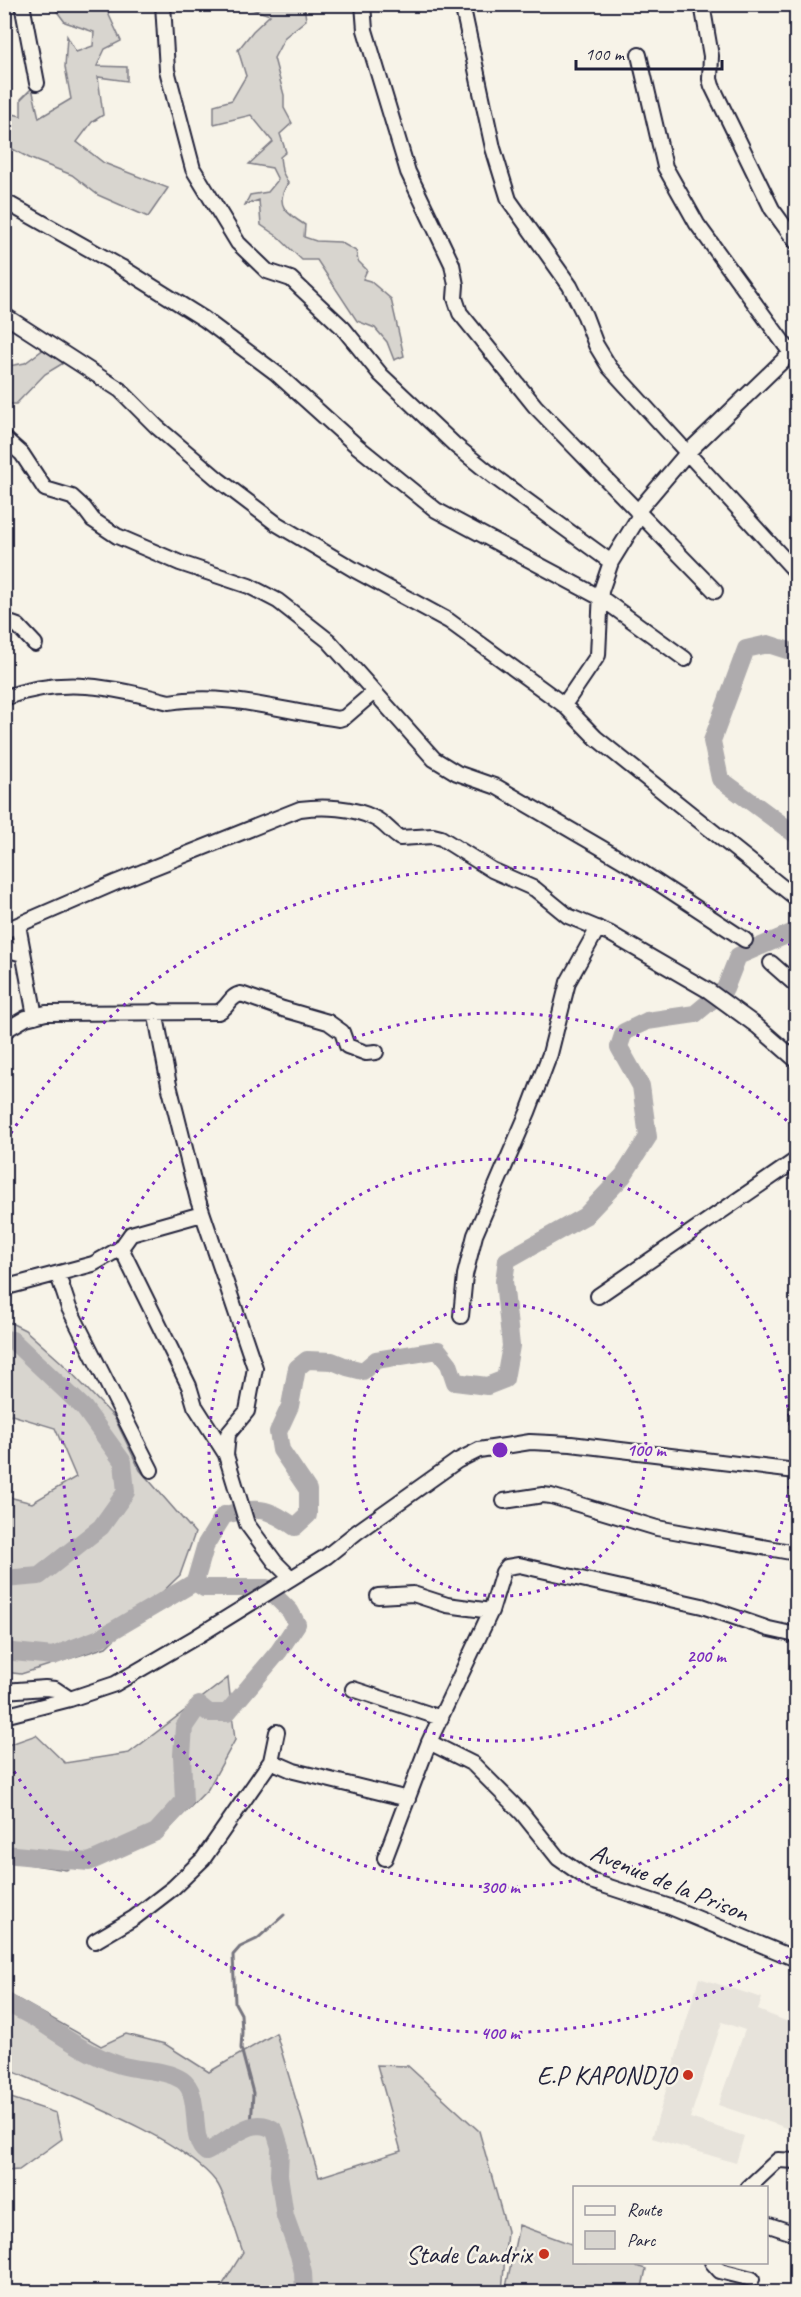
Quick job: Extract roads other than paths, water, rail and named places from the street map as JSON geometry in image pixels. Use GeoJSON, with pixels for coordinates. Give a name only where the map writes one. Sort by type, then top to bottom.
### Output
{"type":"FeatureCollection","features":[{"type":"Feature","properties":{"kind":"street"},"geometry":{"type":"LineString","coordinates":[[22,4],[37,83]]}},
{"type":"Feature","properties":{"kind":"street"},"geometry":{"type":"LineString","coordinates":[[163,4],[167,70],[193,169],[238,243],[267,271],[291,279],[343,328],[381,375],[456,446],[493,476],[611,562]]}},
{"type":"Feature","properties":{"kind":"street"},"geometry":{"type":"LineString","coordinates":[[363,4],[365,30],[408,172],[452,264],[456,285],[455,298],[460,313],[535,406],[715,591]]}},
{"type":"Feature","properties":{"kind":"street"},"geometry":{"type":"LineString","coordinates":[[462,4],[493,148],[512,206],[570,286],[596,345],[610,368],[796,572]]}},
{"type":"Feature","properties":{"kind":"street"},"geometry":{"type":"LineString","coordinates":[[702,4],[711,56],[712,86],[772,208],[796,242]]}},
{"type":"Feature","properties":{"kind":"street"},"geometry":{"type":"LineString","coordinates":[[564,705],[598,654],[601,591],[611,562],[639,513],[687,453],[795,354],[697,224],[665,167],[639,55]]}},
{"type":"Feature","properties":{"kind":"street"},"geometry":{"type":"LineString","coordinates":[[4,201],[121,267],[204,319],[276,373],[357,446],[436,510],[601,598],[684,659]]}},
{"type":"Feature","properties":{"kind":"street"},"geometry":{"type":"LineString","coordinates":[[4,315],[124,393],[153,424],[277,524],[448,621],[564,705],[596,738],[796,898]]}},
{"type":"Feature","properties":{"kind":"street"},"geometry":{"type":"LineString","coordinates":[[4,438],[22,454],[45,489],[72,497],[85,508],[93,520],[117,536],[180,563],[249,586],[278,601],[329,641],[434,759],[457,773],[497,787],[619,858],[745,940]]}},
{"type":"Feature","properties":{"kind":"street"},"geometry":{"type":"LineString","coordinates":[[4,621],[18,626],[35,644]]}},
{"type":"Feature","properties":{"kind":"street"},"geometry":{"type":"LineString","coordinates":[[4,698],[26,690],[76,684],[169,702],[180,699],[211,698],[339,719],[345,717],[374,692]]}},
{"type":"Feature","properties":{"kind":"street"},"geometry":{"type":"LineString","coordinates":[[4,931],[255,826],[300,809],[318,807],[373,817],[400,838],[433,836],[441,838],[492,870],[536,889],[568,916],[598,928],[709,991],[726,1002],[796,1060]]}},
{"type":"Feature","properties":{"kind":"street"},"geometry":{"type":"LineString","coordinates":[[18,925],[35,1016]]}},
{"type":"Feature","properties":{"kind":"street"},"geometry":{"type":"LineString","coordinates":[[461,1316],[465,1275],[475,1235],[524,1122],[546,1064],[568,982],[598,928]]}},
{"type":"Feature","properties":{"kind":"street"},"geometry":{"type":"LineString","coordinates":[[4,945],[23,954]]}},
{"type":"Feature","properties":{"kind":"street"},"geometry":{"type":"LineString","coordinates":[[771,963],[796,985]]}},
{"type":"Feature","properties":{"kind":"street"},"geometry":{"type":"LineString","coordinates":[[4,1031],[26,1018],[46,1013],[218,1012],[223,1010],[231,998],[242,994],[328,1022],[342,1032],[347,1046],[366,1053],[376,1052]]}},
{"type":"Feature","properties":{"kind":"street"},"geometry":{"type":"LineString","coordinates":[[154,1011],[169,1084],[202,1214],[256,1371],[247,1411],[228,1434],[226,1455]]}},
{"type":"Feature","properties":{"kind":"street"},"geometry":{"type":"LineString","coordinates":[[598,1296],[796,1160]]}},
{"type":"Feature","properties":{"kind":"street"},"geometry":{"type":"LineString","coordinates":[[7,1287],[93,1264],[121,1248],[131,1234],[202,1214]]}},
{"type":"Feature","properties":{"kind":"street"},"geometry":{"type":"LineString","coordinates":[[121,1248],[189,1386],[195,1406],[226,1455],[247,1524],[288,1580]]}},
{"type":"Feature","properties":{"kind":"street"},"geometry":{"type":"LineString","coordinates":[[58,1275],[69,1308],[151,1470]]}},
{"type":"Feature","properties":{"kind":"street"},"geometry":{"type":"LineString","coordinates":[[4,1716],[70,1699],[115,1684],[327,1556],[457,1461],[479,1450],[530,1442],[571,1444],[796,1471]]}},
{"type":"Feature","properties":{"kind":"street"},"geometry":{"type":"LineString","coordinates":[[504,1501],[543,1495],[551,1496],[657,1528],[796,1553]]}},
{"type":"Feature","properties":{"kind":"street"},"geometry":{"type":"LineString","coordinates":[[385,1858],[429,1742],[491,1611],[503,1572],[507,1567],[519,1565],[702,1606],[769,1629],[796,1635]]}},
{"type":"Feature","properties":{"kind":"street"},"geometry":{"type":"LineString","coordinates":[[378,1596],[413,1594],[447,1605],[491,1611]]}},
{"type":"Feature","properties":{"kind":"street"},"geometry":{"type":"LineString","coordinates":[[4,1691],[55,1689],[70,1699]]}},
{"type":"Feature","properties":{"kind":"street"},"geometry":{"type":"LineString","coordinates":[[353,1689],[441,1718]]}},
{"type":"Feature","properties":{"kind":"street"},"geometry":{"type":"LineString","coordinates":[[95,1941],[134,1918],[158,1900],[203,1859],[272,1761],[277,1732]]}},
{"type":"Feature","properties":{"kind":"street","name":"Avenue de la Prison"},"geometry":{"type":"LineString","coordinates":[[429,1742],[473,1764],[522,1813],[558,1858],[591,1881],[670,1906],[796,1959]]}},
{"type":"Feature","properties":{"kind":"street"},"geometry":{"type":"LineString","coordinates":[[272,1761],[294,1771],[408,1799]]}},
{"type":"Feature","properties":{"kind":"street"},"geometry":{"type":"LineString","coordinates":[[749,2186],[778,2160],[796,2161]]}},
{"type":"Feature","properties":{"kind":"street"},"geometry":{"type":"LineString","coordinates":[[768,2225],[796,2234]]}},
{"type":"Feature","properties":{"kind":"street"},"geometry":{"type":"LineString","coordinates":[[714,2264],[720,2271],[752,2279]]}},
{"type":"Feature","properties":{"kind":"waterway"},"geometry":{"type":"LineString","coordinates":[[796,653],[768,644],[746,649],[712,741],[720,779],[796,835]]}},
{"type":"Feature","properties":{"kind":"waterway"},"geometry":{"type":"LineString","coordinates":[[4,1854],[89,1862],[156,1832],[184,1801],[182,1755],[184,1727],[199,1705],[209,1713],[227,1713],[279,1651],[297,1624],[290,1611],[267,1588],[204,1588],[195,1582],[206,1544],[224,1515],[261,1510],[276,1515],[295,1527],[308,1515],[308,1490],[281,1450],[278,1432],[290,1406],[297,1368],[307,1360],[332,1361],[363,1371],[376,1360],[438,1350],[449,1364],[455,1382],[487,1386],[505,1379],[511,1346],[504,1281],[507,1260],[585,1216],[623,1176],[648,1137],[641,1086],[619,1047],[624,1032],[647,1021],[695,1014],[725,989],[738,956],[796,931]]}},
{"type":"Feature","properties":{"kind":"waterway"},"geometry":{"type":"LineString","coordinates":[[4,1339],[12,1340],[84,1408],[123,1462],[126,1492],[101,1527],[39,1576],[4,1579]]}},
{"type":"Feature","properties":{"kind":"waterway"},"geometry":{"type":"LineString","coordinates":[[4,1651],[53,1656],[100,1638],[195,1582]]}},
{"type":"Feature","properties":{"kind":"waterway"},"geometry":{"type":"LineString","coordinates":[[251,2126],[253,2093],[241,2048],[241,2014],[235,2003],[233,1955],[240,1947],[257,1939],[284,1915]]}},
{"type":"Feature","properties":{"kind":"waterway"},"geometry":{"type":"LineString","coordinates":[[4,2000],[76,2045],[98,2056],[120,2065],[160,2072],[182,2080],[192,2095],[198,2138],[206,2152],[249,2127],[266,2126],[275,2131],[280,2147],[279,2175],[285,2216],[299,2255],[304,2292]]}},
{"type":"Feature","properties":{"kind":"place","name":"E.P KAPONDJO"},"geometry":{"type":"Point","coordinates":[688,2075]}},
{"type":"Feature","properties":{"kind":"place","name":"Stade Candrix"},"geometry":{"type":"Point","coordinates":[544,2254]}}]}
